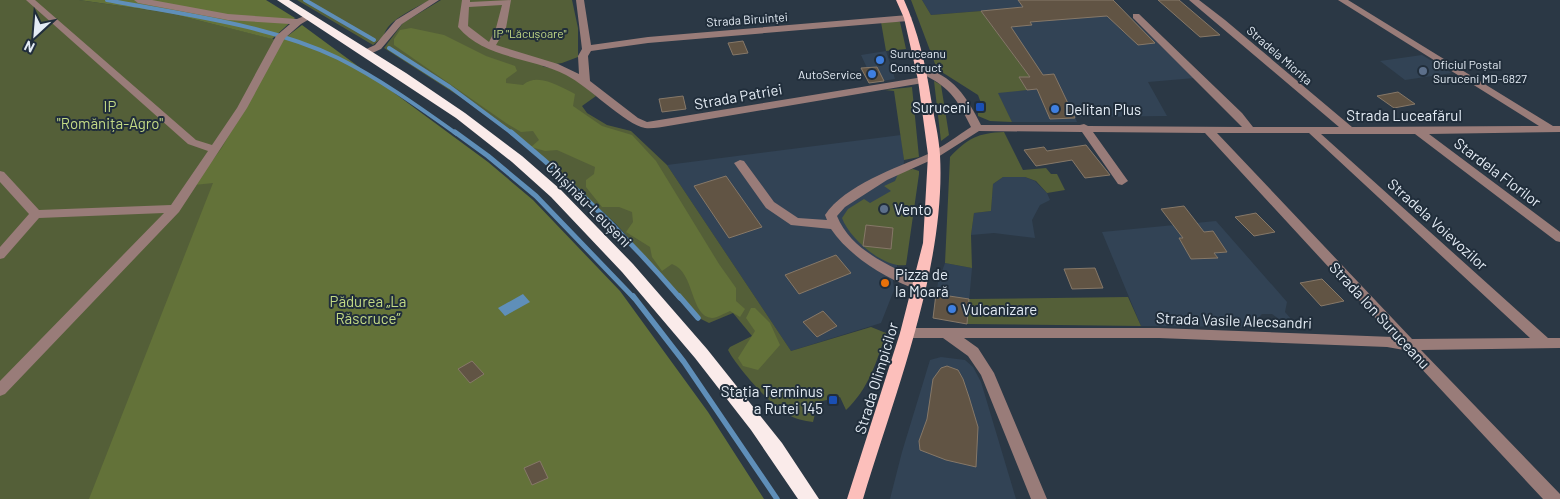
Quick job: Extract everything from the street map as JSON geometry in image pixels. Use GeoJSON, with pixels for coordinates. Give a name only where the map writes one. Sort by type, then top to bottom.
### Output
{"type":"FeatureCollection","features":[{"type":"Feature","properties":{"kind":"highway","name":"Chișinău-Leușeni"},"geometry":{"type":"LineString","coordinates":[[282,0],[304,20],[364,53],[454,112],[516,158],[595,232],[683,331],[730,389],[781,456],[809,499]]}},
{"type":"Feature","properties":{"kind":"main road","name":"Strada Olimpicilor"},"geometry":{"type":"LineString","coordinates":[[855,499],[907,333],[929,244],[934,155],[922,75],[908,18],[900,0]]}},
{"type":"Feature","properties":{"kind":"street"},"geometry":{"type":"LineString","coordinates":[[30,0],[192,142],[214,150]]}},
{"type":"Feature","properties":{"kind":"street"},"geometry":{"type":"LineString","coordinates":[[138,0],[228,18],[304,20]]}},
{"type":"Feature","properties":{"kind":"street"},"geometry":{"type":"LineString","coordinates":[[364,53],[378,47],[399,22],[435,0]]}},
{"type":"Feature","properties":{"kind":"street"},"geometry":{"type":"LineString","coordinates":[[580,0],[587,49],[582,56],[585,83]]}},
{"type":"Feature","properties":{"kind":"street","name":"Stradela Miorița"},"geometry":{"type":"LineString","coordinates":[[1193,0],[1222,22],[1348,130]]}},
{"type":"Feature","properties":{"kind":"street"},"geometry":{"type":"LineString","coordinates":[[1342,0],[1557,131]]}},
{"type":"Feature","properties":{"kind":"street"},"geometry":{"type":"LineString","coordinates":[[491,46],[501,28],[507,1],[466,2],[462,14],[463,27],[474,38],[512,56],[554,66],[570,72],[585,83]]}},
{"type":"Feature","properties":{"kind":"street"},"geometry":{"type":"LineString","coordinates":[[1136,16],[1238,115],[1249,129]]}},
{"type":"Feature","properties":{"kind":"street","name":"Strada Biruinței"},"geometry":{"type":"LineString","coordinates":[[587,49],[648,40],[908,18]]}},
{"type":"Feature","properties":{"kind":"street"},"geometry":{"type":"LineString","coordinates":[[0,390],[175,209],[247,100],[281,36],[304,20]]}},
{"type":"Feature","properties":{"kind":"street"},"geometry":{"type":"LineString","coordinates":[[554,66],[571,66],[582,60]]}},
{"type":"Feature","properties":{"kind":"street"},"geometry":{"type":"LineString","coordinates":[[922,75],[944,80],[955,88],[977,128]]}},
{"type":"Feature","properties":{"kind":"street","name":"Strada Patriei"},"geometry":{"type":"LineString","coordinates":[[585,83],[634,120],[646,125],[668,123],[922,75]]}},
{"type":"Feature","properties":{"kind":"street"},"geometry":{"type":"LineString","coordinates":[[1084,127],[1122,181]]}},
{"type":"Feature","properties":{"kind":"street","name":"Strada Luceafărul"},"geometry":{"type":"LineString","coordinates":[[833,224],[831,215],[841,204],[883,176],[934,155],[977,128],[1084,127],[1557,131]]}},
{"type":"Feature","properties":{"kind":"street","name":"Strada Ion Suruceanu"},"geometry":{"type":"LineString","coordinates":[[1207,129],[1448,389],[1554,499]]}},
{"type":"Feature","properties":{"kind":"street","name":"Stradela Voievozilor"},"geometry":{"type":"LineString","coordinates":[[1311,130],[1544,342]]}},
{"type":"Feature","properties":{"kind":"street","name":"Stardela Florilor"},"geometry":{"type":"LineString","coordinates":[[1418,131],[1560,238]]}},
{"type":"Feature","properties":{"kind":"street"},"geometry":{"type":"LineString","coordinates":[[740,163],[770,205],[795,222],[833,224],[854,248],[882,267],[919,285]]}},
{"type":"Feature","properties":{"kind":"street"},"geometry":{"type":"LineString","coordinates":[[0,175],[36,214]]}},
{"type":"Feature","properties":{"kind":"street"},"geometry":{"type":"LineString","coordinates":[[0,254],[36,214],[175,209]]}},
{"type":"Feature","properties":{"kind":"street","name":"Strada Vasile Alecsandri"},"geometry":{"type":"LineString","coordinates":[[907,333],[1159,334],[1387,342],[1409,345],[1439,343],[1560,343]]}},
{"type":"Feature","properties":{"kind":"street"},"geometry":{"type":"LineString","coordinates":[[946,333],[972,352],[987,373],[1039,499]]}},
{"type":"Feature","properties":{"kind":"shaded area"},"geometry":{"type":"Polygon","coordinates":[[[922,0],[1112,0],[1195,78],[1148,82],[1167,116],[1075,117],[1077,122],[1012,122],[997,92],[1026,90],[1019,77],[1029,76],[995,29],[981,11],[931,15],[922,0]]]}},
{"type":"Feature","properties":{"kind":"shaded area"},"geometry":{"type":"Polygon","coordinates":[[[886,51],[895,79],[869,83],[861,68],[867,68],[861,55],[886,51]]]}},
{"type":"Feature","properties":{"kind":"shaded area"},"geometry":{"type":"Polygon","coordinates":[[[1422,55],[1452,73],[1405,80],[1380,61],[1422,55]]]}},
{"type":"Feature","properties":{"kind":"shaded area"},"geometry":{"type":"Polygon","coordinates":[[[901,135],[904,160],[897,267],[893,280],[894,290],[881,323],[791,351],[667,165],[901,135]]]}},
{"type":"Feature","properties":{"kind":"shaded area"},"geometry":{"type":"Polygon","coordinates":[[[1003,177],[1025,177],[1035,181],[1047,193],[1050,200],[1040,205],[1032,220],[1035,238],[994,233],[971,235],[974,213],[991,211],[993,184],[1003,177]]]}},
{"type":"Feature","properties":{"kind":"shaded area"},"geometry":{"type":"Polygon","coordinates":[[[1216,221],[1287,302],[1285,312],[1297,326],[1290,327],[1272,314],[1262,314],[1249,327],[1141,326],[1102,232],[1216,221]]]}},
{"type":"Feature","properties":{"kind":"shaded area"},"geometry":{"type":"Polygon","coordinates":[[[945,263],[972,268],[967,324],[933,318],[938,282],[945,263]]]}},
{"type":"Feature","properties":{"kind":"shaded area"},"geometry":{"type":"Polygon","coordinates":[[[941,357],[965,360],[973,367],[981,382],[1016,499],[890,499],[930,360],[941,357]]]}},
{"type":"Feature","properties":{"kind":"green space","name":"Pădurea „La Răscruce”"},"geometry":{"type":"Polygon","coordinates":[[[0,0],[79,0],[169,13],[281,41],[729,499],[0,499],[0,0]]]}},
{"type":"Feature","properties":{"kind":"green space"},"geometry":{"type":"Polygon","coordinates":[[[79,0],[266,0],[295,18],[272,39],[169,13],[79,0]]]}},
{"type":"Feature","properties":{"kind":"green space"},"geometry":{"type":"Polygon","coordinates":[[[297,0],[430,0],[396,19],[386,30],[384,36],[373,45],[297,0]]]}},
{"type":"Feature","properties":{"kind":"green space","name":"IP \"Lăcușoare\""},"geometry":{"type":"Polygon","coordinates":[[[441,0],[572,0],[578,28],[578,57],[562,63],[542,66],[566,74],[583,85],[596,96],[582,106],[587,113],[607,125],[631,131],[667,165],[791,351],[871,327],[886,333],[866,384],[854,402],[846,410],[840,397],[818,402],[813,422],[790,416],[772,403],[754,385],[728,350],[730,347],[752,336],[733,313],[709,323],[701,319],[616,224],[540,155],[465,100],[384,48],[403,23],[441,0]]]}},
{"type":"Feature","properties":{"kind":"green space"},"geometry":{"type":"Polygon","coordinates":[[[911,0],[922,0],[931,15],[981,11],[1030,77],[1019,77],[1027,90],[998,93],[1012,122],[990,121],[978,116],[978,113],[984,111],[978,95],[937,69],[911,0]]]}},
{"type":"Feature","properties":{"kind":"green space"},"geometry":{"type":"Polygon","coordinates":[[[881,22],[900,22],[906,49],[886,51],[881,22]]]}},
{"type":"Feature","properties":{"kind":"green space","name":"Pădurea „La Răscruce”"},"geometry":{"type":"Polygon","coordinates":[[[302,25],[488,162],[533,200],[620,291],[708,412],[764,499],[89,499],[213,183],[194,185],[221,149],[261,81],[281,41],[302,25]]]}},
{"type":"Feature","properties":{"kind":"green space"},"geometry":{"type":"Polygon","coordinates":[[[411,28],[444,35],[486,56],[515,66],[517,71],[506,79],[506,83],[523,85],[529,81],[542,80],[563,88],[575,94],[573,106],[602,126],[632,135],[656,161],[719,264],[736,288],[736,301],[745,309],[740,317],[730,311],[714,318],[705,316],[696,303],[685,276],[679,269],[672,264],[662,271],[652,257],[650,247],[626,232],[633,222],[632,212],[619,207],[602,207],[586,187],[586,180],[594,174],[595,167],[557,150],[545,151],[531,147],[539,140],[533,131],[521,132],[506,123],[394,45],[394,39],[400,30],[411,28]]]}},
{"type":"Feature","properties":{"kind":"green space"},"geometry":{"type":"Polygon","coordinates":[[[934,81],[941,85],[949,135],[941,141],[934,81]]]}},
{"type":"Feature","properties":{"kind":"green space"},"geometry":{"type":"Polygon","coordinates":[[[912,87],[919,157],[904,160],[894,91],[885,90],[912,87]]]}},
{"type":"Feature","properties":{"kind":"green space"},"geometry":{"type":"Polygon","coordinates":[[[1004,132],[1023,170],[1046,168],[1051,174],[1057,174],[1065,190],[1047,193],[1036,181],[1025,177],[1003,177],[993,184],[991,211],[974,213],[971,235],[972,268],[945,263],[950,157],[962,145],[980,135],[1004,132]]]}},
{"type":"Feature","properties":{"kind":"green space"},"geometry":{"type":"Polygon","coordinates":[[[913,169],[919,171],[919,174],[906,265],[897,265],[878,257],[868,250],[852,234],[842,218],[848,209],[864,199],[870,203],[891,191],[884,186],[895,181],[899,172],[913,169]]]}},
{"type":"Feature","properties":{"kind":"green space"},"geometry":{"type":"Polygon","coordinates":[[[1128,297],[1141,326],[967,324],[969,299],[1128,297]]]}},
{"type":"Feature","properties":{"kind":"green space"},"geometry":{"type":"Polygon","coordinates":[[[751,308],[755,308],[770,323],[780,345],[758,370],[743,366],[738,358],[755,331],[746,318],[751,308]]]}},
{"type":"Feature","properties":{"kind":"water"},"geometry":{"type":"Polygon","coordinates":[[[523,294],[530,302],[505,316],[498,308],[523,294]]]}},
{"type":"Feature","properties":{"kind":"building"},"geometry":{"type":"Polygon","coordinates":[[[1018,0],[1113,0],[1155,43],[1138,45],[1107,16],[1030,22],[1032,25],[1011,27],[1043,75],[1054,74],[1075,118],[1050,119],[1037,89],[1027,90],[1019,77],[1030,77],[981,11],[1023,7],[1018,0]]]}},
{"type":"Feature","properties":{"kind":"building"},"geometry":{"type":"Polygon","coordinates":[[[1158,0],[1179,0],[1220,35],[1200,37],[1158,0]]]}},
{"type":"Feature","properties":{"kind":"building"},"geometry":{"type":"Polygon","coordinates":[[[743,41],[748,53],[733,55],[728,43],[743,41]]]}},
{"type":"Feature","properties":{"kind":"building"},"geometry":{"type":"Polygon","coordinates":[[[877,67],[884,81],[869,83],[861,68],[877,67]]]}},
{"type":"Feature","properties":{"kind":"building"},"geometry":{"type":"Polygon","coordinates":[[[1398,92],[1415,104],[1394,108],[1377,96],[1398,92]]]}},
{"type":"Feature","properties":{"kind":"building"},"geometry":{"type":"Polygon","coordinates":[[[683,96],[686,109],[662,112],[659,99],[683,96]]]}},
{"type":"Feature","properties":{"kind":"building"},"geometry":{"type":"Polygon","coordinates":[[[1086,145],[1110,175],[1085,178],[1072,160],[1036,166],[1024,150],[1044,147],[1047,151],[1086,145]]]}},
{"type":"Feature","properties":{"kind":"building"},"geometry":{"type":"Polygon","coordinates":[[[726,176],[762,227],[729,238],[694,186],[726,176]]]}},
{"type":"Feature","properties":{"kind":"building"},"geometry":{"type":"Polygon","coordinates":[[[1184,206],[1204,232],[1213,231],[1227,252],[1214,253],[1218,258],[1191,259],[1179,238],[1183,238],[1161,209],[1184,206]]]}},
{"type":"Feature","properties":{"kind":"building"},"geometry":{"type":"Polygon","coordinates":[[[1256,213],[1275,232],[1254,236],[1235,217],[1256,213]]]}},
{"type":"Feature","properties":{"kind":"building"},"geometry":{"type":"Polygon","coordinates":[[[866,225],[893,228],[891,249],[863,246],[866,225]]]}},
{"type":"Feature","properties":{"kind":"building"},"geometry":{"type":"Polygon","coordinates":[[[836,255],[851,273],[799,294],[785,275],[836,255]]]}},
{"type":"Feature","properties":{"kind":"building"},"geometry":{"type":"Polygon","coordinates":[[[1095,268],[1103,288],[1072,289],[1064,269],[1095,268]]]}},
{"type":"Feature","properties":{"kind":"building"},"geometry":{"type":"Polygon","coordinates":[[[1322,279],[1344,301],[1321,306],[1300,283],[1322,279]]]}},
{"type":"Feature","properties":{"kind":"building"},"geometry":{"type":"Polygon","coordinates":[[[936,294],[969,299],[967,324],[933,318],[936,294]]]}},
{"type":"Feature","properties":{"kind":"building"},"geometry":{"type":"Polygon","coordinates":[[[823,311],[837,326],[817,337],[803,322],[823,311]]]}},
{"type":"Feature","properties":{"kind":"building"},"geometry":{"type":"Polygon","coordinates":[[[472,361],[484,374],[470,383],[458,369],[472,361]]]}},
{"type":"Feature","properties":{"kind":"building"},"geometry":{"type":"Polygon","coordinates":[[[947,366],[958,370],[963,379],[978,427],[976,467],[946,460],[920,450],[919,441],[927,419],[933,379],[941,368],[947,366]]]}},
{"type":"Feature","properties":{"kind":"building"},"geometry":{"type":"Polygon","coordinates":[[[540,461],[548,478],[532,485],[524,468],[540,461]]]}},
{"type":"Feature","properties":{"kind":"waterway"},"geometry":{"type":"LineString","coordinates":[[107,0],[225,22],[311,46],[338,58],[384,84],[457,134]]}},
{"type":"Feature","properties":{"kind":"waterway"},"geometry":{"type":"LineString","coordinates":[[305,0],[374,40]]}},
{"type":"Feature","properties":{"kind":"waterway"},"geometry":{"type":"LineString","coordinates":[[389,48],[450,87],[513,134]]}},
{"type":"Feature","properties":{"kind":"waterway"},"geometry":{"type":"LineString","coordinates":[[455,132],[488,156],[536,196],[634,298]]}},
{"type":"Feature","properties":{"kind":"waterway"},"geometry":{"type":"LineString","coordinates":[[511,132],[599,212],[680,298]]}},
{"type":"Feature","properties":{"kind":"waterway"},"geometry":{"type":"LineString","coordinates":[[633,296],[684,362],[777,499]]}},
{"type":"Feature","properties":{"kind":"waterway"},"geometry":{"type":"LineString","coordinates":[[679,296],[698,318]]}},
{"type":"Feature","properties":{"kind":"place","name":"Suruceanu Construct"},"geometry":{"type":"Point","coordinates":[880,60]}},
{"type":"Feature","properties":{"kind":"place","name":"Oficiul Poștal Suruceni MD-6827"},"geometry":{"type":"Point","coordinates":[1423,71]}},
{"type":"Feature","properties":{"kind":"place","name":"AutoService"},"geometry":{"type":"Point","coordinates":[872,74]}},
{"type":"Feature","properties":{"kind":"place","name":"Suruceni"},"geometry":{"type":"Point","coordinates":[980,107]}},
{"type":"Feature","properties":{"kind":"place","name":"Delitan Plus"},"geometry":{"type":"Point","coordinates":[1055,109]}},
{"type":"Feature","properties":{"kind":"place","name":"Vento"},"geometry":{"type":"Point","coordinates":[884,209]}},
{"type":"Feature","properties":{"kind":"place","name":"Pizza de la Moară"},"geometry":{"type":"Point","coordinates":[885,283]}},
{"type":"Feature","properties":{"kind":"place","name":"Vulcanizare"},"geometry":{"type":"Point","coordinates":[952,309]}},
{"type":"Feature","properties":{"kind":"place","name":"Stația Terminus a Rutei 145"},"geometry":{"type":"Point","coordinates":[833,400]}},
{"type":"Feature","properties":{"kind":"park label","name":"IP \"Romănița-Agro\""},"geometry":{"type":"Point","coordinates":[110,114]}}]}
